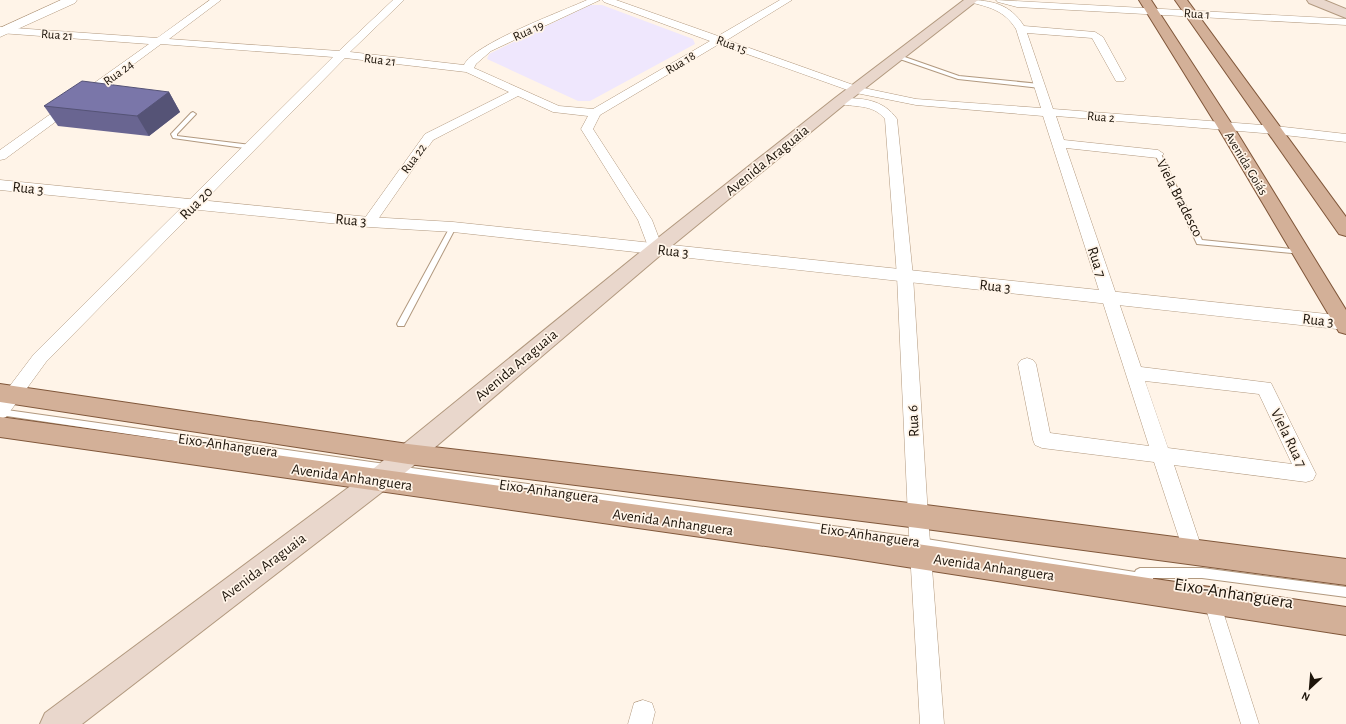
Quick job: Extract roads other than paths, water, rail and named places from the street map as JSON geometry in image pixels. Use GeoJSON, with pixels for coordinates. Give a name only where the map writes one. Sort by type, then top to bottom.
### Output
{"type":"FeatureCollection","features":[{"type":"Feature","properties":{"kind":"main road","name":"Avenida Araguaia"},"geometry":{"type":"LineString","coordinates":[[56,724],[392,468],[656,249],[840,101],[972,0]]}},
{"type":"Feature","properties":{"kind":"main road"},"geometry":{"type":"LineString","coordinates":[[1181,0],[1346,230]]}},
{"type":"Feature","properties":{"kind":"main road"},"geometry":{"type":"LineString","coordinates":[[1314,0],[1345,20]]}},
{"type":"Feature","properties":{"kind":"main road","name":"Avenida Goiás"},"geometry":{"type":"LineString","coordinates":[[1148,5],[1225,126],[1345,324]]}},
{"type":"Feature","properties":{"kind":"main road","name":"Avenida Anhanguera"},"geometry":{"type":"LineString","coordinates":[[3,403],[392,468],[920,549],[1211,599],[1338,614]]}},
{"type":"Feature","properties":{"kind":"main road","name":"Avenida Anhanguera"},"geometry":{"type":"LineString","coordinates":[[0,427],[392,468],[918,516],[1346,572]]}},
{"type":"Feature","properties":{"kind":"street"},"geometry":{"type":"LineString","coordinates":[[2,31],[71,0]]}},
{"type":"Feature","properties":{"kind":"street","name":"Rua 24"},"geometry":{"type":"LineString","coordinates":[[0,156],[216,0]]}},
{"type":"Feature","properties":{"kind":"street","name":"Rua 20"},"geometry":{"type":"LineString","coordinates":[[3,403],[40,358],[342,54],[399,0]]}},
{"type":"Feature","properties":{"kind":"street","name":"Rua 19"},"geometry":{"type":"LineString","coordinates":[[468,69],[471,62],[487,48],[595,0]]}},
{"type":"Feature","properties":{"kind":"street","name":"Rua 15"},"geometry":{"type":"LineString","coordinates":[[608,0],[856,90]]}},
{"type":"Feature","properties":{"kind":"street","name":"Rua 18"},"geometry":{"type":"LineString","coordinates":[[595,113],[718,39],[787,0]]}},
{"type":"Feature","properties":{"kind":"street"},"geometry":{"type":"LineString","coordinates":[[972,0],[1008,5]]}},
{"type":"Feature","properties":{"kind":"street","name":"Rua 1"},"geometry":{"type":"LineString","coordinates":[[1008,5],[1148,5],[1191,13],[1345,20]]}},
{"type":"Feature","properties":{"kind":"street","name":"Rua 7"},"geometry":{"type":"LineString","coordinates":[[1008,5],[1021,29],[1193,552]]}},
{"type":"Feature","properties":{"kind":"street"},"geometry":{"type":"LineString","coordinates":[[1345,20],[1342,29],[1346,33]]}},
{"type":"Feature","properties":{"kind":"street"},"geometry":{"type":"LineString","coordinates":[[1021,29],[1095,35],[1098,37],[1120,79]]}},
{"type":"Feature","properties":{"kind":"street","name":"Rua 21"},"geometry":{"type":"LineString","coordinates":[[2,31],[342,54],[468,69],[557,109],[595,113]]}},
{"type":"Feature","properties":{"kind":"street","name":"Rua 2"},"geometry":{"type":"LineString","coordinates":[[856,90],[916,102],[1274,130],[1346,138]]}},
{"type":"Feature","properties":{"kind":"street","name":"Rua 22"},"geometry":{"type":"LineString","coordinates":[[369,222],[429,137],[517,92]]}},
{"type":"Feature","properties":{"kind":"street"},"geometry":{"type":"LineString","coordinates":[[840,101],[866,102],[885,110],[891,119],[904,104],[916,102]]}},
{"type":"Feature","properties":{"kind":"street"},"geometry":{"type":"LineString","coordinates":[[595,113],[587,129],[645,220],[656,249]]}},
{"type":"Feature","properties":{"kind":"street","name":"Rua 6"},"geometry":{"type":"LineString","coordinates":[[891,119],[905,276],[918,516],[932,724]]}},
{"type":"Feature","properties":{"kind":"street","name":"Viela Bradesco"},"geometry":{"type":"LineString","coordinates":[[1059,143],[1158,154]]}},
{"type":"Feature","properties":{"kind":"street","name":"Rua 3"},"geometry":{"type":"LineString","coordinates":[[0,185],[369,222],[453,227],[1109,297],[1345,324]]}},
{"type":"Feature","properties":{"kind":"street"},"geometry":{"type":"LineString","coordinates":[[1027,364],[1042,440],[1161,454]]}},
{"type":"Feature","properties":{"kind":"street","name":"Viela Rua 7"},"geometry":{"type":"LineString","coordinates":[[1135,374],[1265,388],[1306,474],[1161,454]]}},
{"type":"Feature","properties":{"kind":"street"},"geometry":{"type":"LineString","coordinates":[[1211,599],[1250,724]]}},
{"type":"Feature","properties":{"kind":"lane"},"geometry":{"type":"LineString","coordinates":[[899,57],[958,77],[1040,86]]}},
{"type":"Feature","properties":{"kind":"lane"},"geometry":{"type":"LineString","coordinates":[[193,114],[174,134],[175,137],[251,147]]}},
{"type":"Feature","properties":{"kind":"lane","name":"Viela Bradesco"},"geometry":{"type":"LineString","coordinates":[[1158,154],[1199,242],[1301,252]]}},
{"type":"Feature","properties":{"kind":"lane"},"geometry":{"type":"LineString","coordinates":[[401,324],[453,227]]}},
{"type":"Feature","properties":{"kind":"lane","name":"Eixo-Anhanguera"},"geometry":{"type":"LineString","coordinates":[[920,549],[1122,573],[1226,594],[1338,614]]}},
{"type":"Feature","properties":{"kind":"lane","name":"Eixo-Anhanguera"},"geometry":{"type":"LineString","coordinates":[[1122,573],[1202,573],[1346,592]]}}]}
